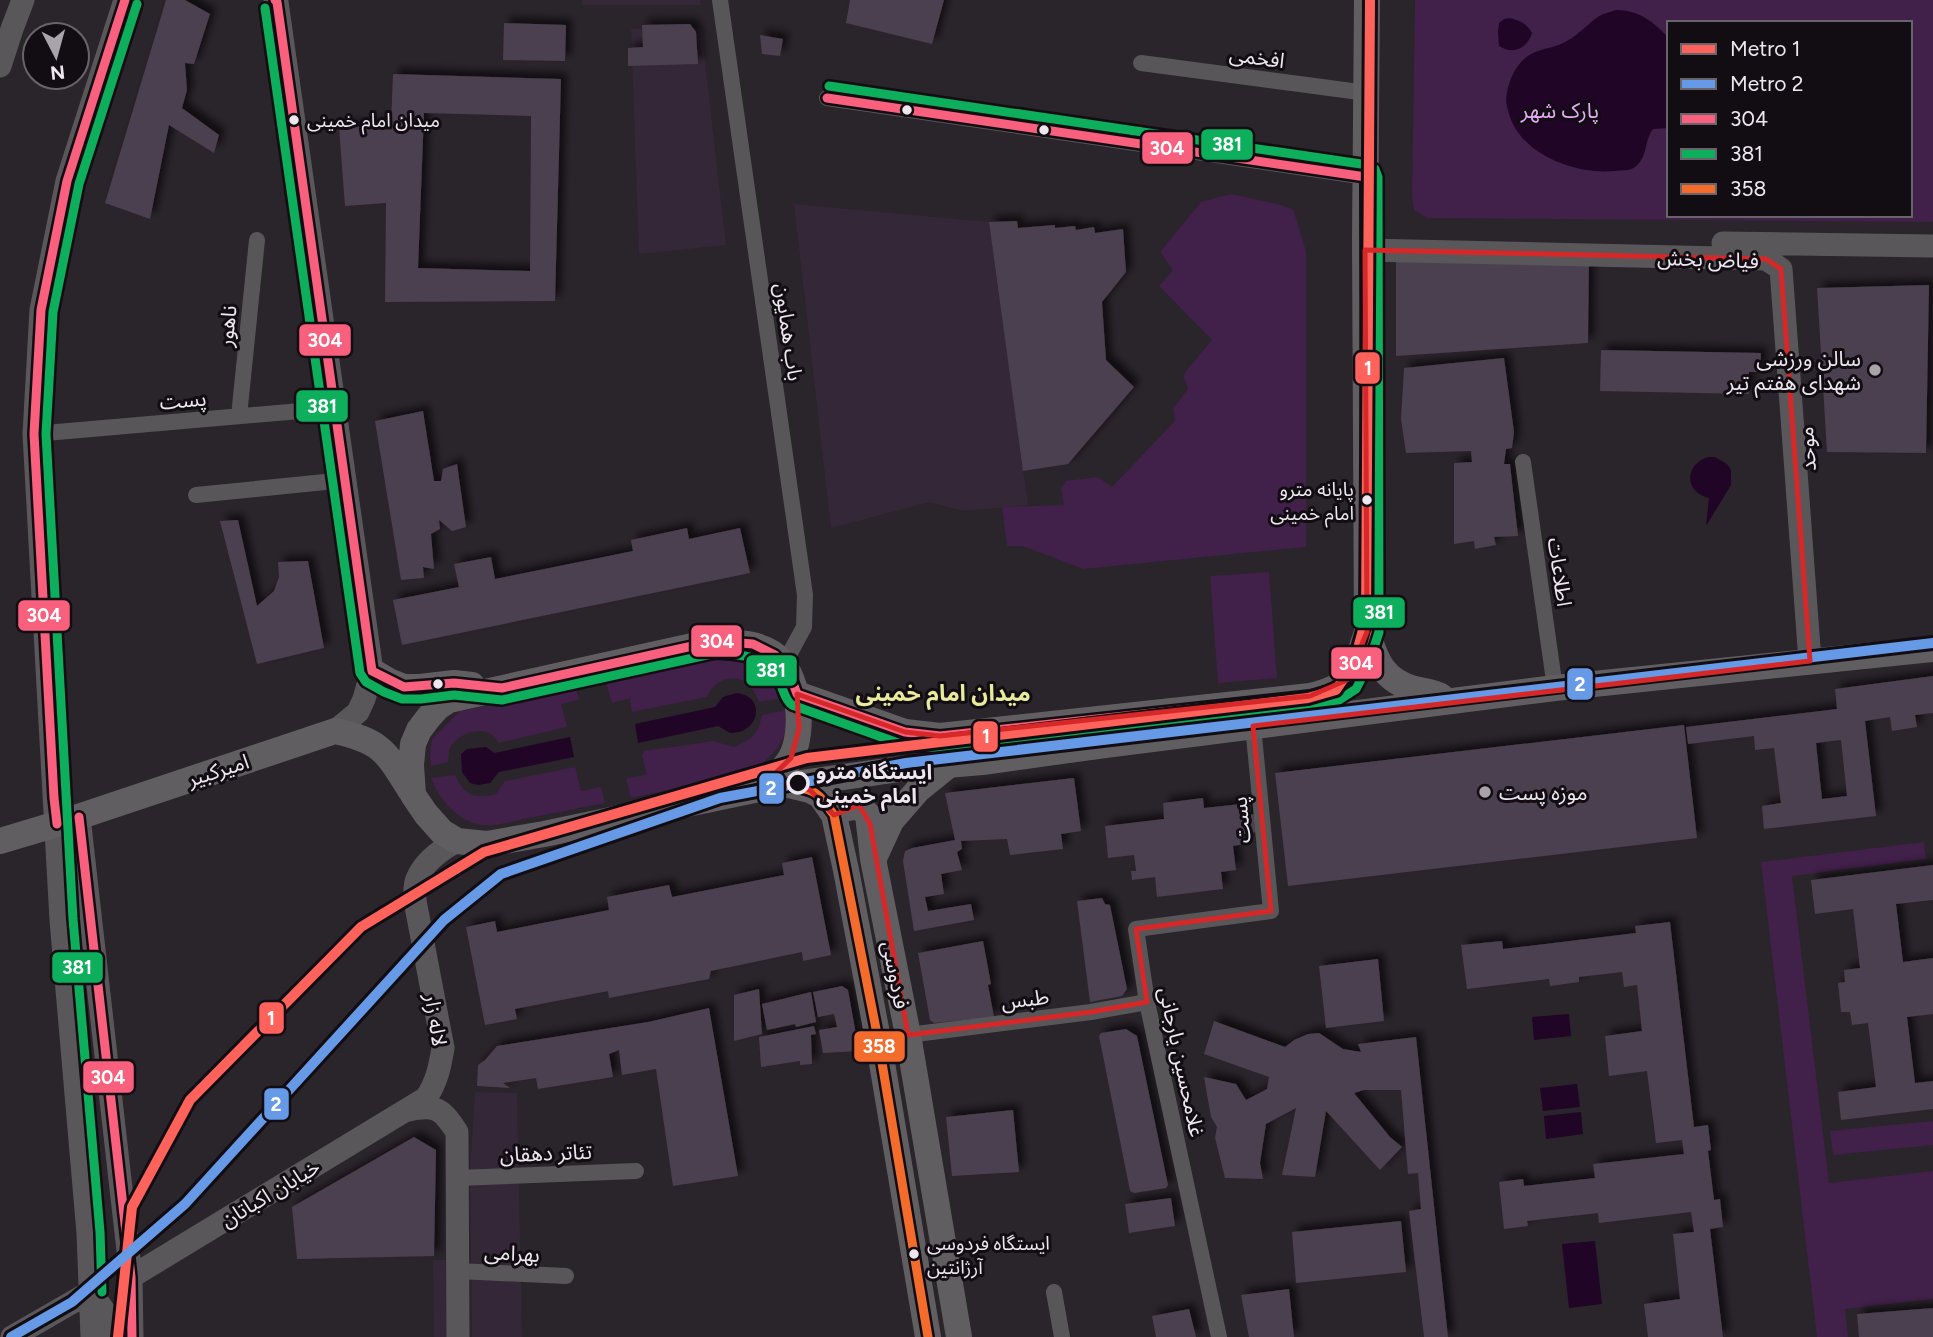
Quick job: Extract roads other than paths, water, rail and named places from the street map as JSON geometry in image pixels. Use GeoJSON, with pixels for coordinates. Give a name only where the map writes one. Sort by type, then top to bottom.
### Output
{"type":"FeatureCollection","features":[{"type":"Feature","properties":{"kind":"main road"},"geometry":{"type":"LineString","coordinates":[[0,66],[6,36],[23,0]]}},
{"type":"Feature","properties":{"kind":"main road"},"geometry":{"type":"LineString","coordinates":[[125,0],[67,181],[41,310],[34,434],[54,798],[68,820],[131,1277],[132,1337]]}},
{"type":"Feature","properties":{"kind":"main road"},"geometry":{"type":"LineString","coordinates":[[797,694],[905,732],[940,736],[1310,696],[1331,691],[1347,680],[1367,632],[1368,604],[1365,245],[1367,0]]}},
{"type":"Feature","properties":{"kind":"main road"},"geometry":{"type":"LineString","coordinates":[[276,1],[372,671],[358,712],[335,731]]}},
{"type":"Feature","properties":{"kind":"main road","name":"موحد"},"geometry":{"type":"LineString","coordinates":[[1809,244],[1797,256],[1793,265],[1816,660]]}},
{"type":"Feature","properties":{"kind":"main road","name":"فیاض بخش"},"geometry":{"type":"LineString","coordinates":[[1365,245],[1933,246]]}},
{"type":"Feature","properties":{"kind":"main road","name":"فیاض بخش"},"geometry":{"type":"LineString","coordinates":[[1365,245],[1766,259],[1781,269],[1816,660]]}},
{"type":"Feature","properties":{"kind":"main road"},"geometry":{"type":"LineString","coordinates":[[1367,632],[1377,662],[1391,677],[1405,686],[1434,692],[1450,701]]}},
{"type":"Feature","properties":{"kind":"main road"},"geometry":{"type":"LineString","coordinates":[[413,795],[413,744],[429,717],[449,700],[715,641],[753,644],[775,655],[790,675],[797,694],[799,729],[791,758],[772,780],[759,789]]}},
{"type":"Feature","properties":{"kind":"main road"},"geometry":{"type":"LineString","coordinates":[[335,731],[361,737],[381,748],[394,763],[426,814],[442,832],[457,841],[487,844],[759,789],[900,769],[1555,688],[1933,649]]}},
{"type":"Feature","properties":{"kind":"main road"},"geometry":{"type":"LineString","coordinates":[[372,671],[404,687],[454,683],[502,688]]}},
{"type":"Feature","properties":{"kind":"main road","name":"امیرکبیر"},"geometry":{"type":"LineString","coordinates":[[0,841],[335,731]]}},
{"type":"Feature","properties":{"kind":"main road"},"geometry":{"type":"LineString","coordinates":[[873,859],[891,821],[918,790],[949,765]]}},
{"type":"Feature","properties":{"kind":"main road","name":"فردوسی"},"geometry":{"type":"LineString","coordinates":[[787,785],[820,795],[834,816],[878,1039],[928,1337]]}},
{"type":"Feature","properties":{"kind":"main road","name":"فردوسی"},"geometry":{"type":"LineString","coordinates":[[834,816],[843,810],[861,808],[870,824],[873,859],[908,1035],[959,1337]]}},
{"type":"Feature","properties":{"kind":"main road"},"geometry":{"type":"LineString","coordinates":[[68,820],[61,919],[88,1233],[92,1337]]}},
{"type":"Feature","properties":{"kind":"main road","name":"لاله زار"},"geometry":{"type":"LineString","coordinates":[[409,1110],[426,1098],[435,1085],[443,1048],[415,901],[416,880],[428,863],[457,841]]}},
{"type":"Feature","properties":{"kind":"main road"},"geometry":{"type":"LineString","coordinates":[[878,1039],[908,1035]]}},
{"type":"Feature","properties":{"kind":"main road"},"geometry":{"type":"LineString","coordinates":[[409,1110],[426,1106],[437,1109],[447,1117],[457,1132],[458,1337]]}},
{"type":"Feature","properties":{"kind":"main road","name":"خیابان اکباتان"},"geometry":{"type":"LineString","coordinates":[[131,1277],[409,1110]]}},
{"type":"Feature","properties":{"kind":"main road"},"geometry":{"type":"LineString","coordinates":[[12,1337],[90,1292]]}},
{"type":"Feature","properties":{"kind":"main road"},"geometry":{"type":"LineString","coordinates":[[90,1292],[108,1316],[108,1337]]}},
{"type":"Feature","properties":{"kind":"street","name":"باب همایون"},"geometry":{"type":"LineString","coordinates":[[720,0],[805,595],[804,627],[783,666]]}},
{"type":"Feature","properties":{"kind":"street","name":"افخمی"},"geometry":{"type":"LineString","coordinates":[[1141,63],[1367,93]]}},
{"type":"Feature","properties":{"kind":"street"},"geometry":{"type":"LineString","coordinates":[[827,98],[1366,177]]}},
{"type":"Feature","properties":{"kind":"street","name":"ناهور"},"geometry":{"type":"LineString","coordinates":[[239,416],[257,240]]}},
{"type":"Feature","properties":{"kind":"street","name":"پست"},"geometry":{"type":"LineString","coordinates":[[34,434],[335,408]]}},
{"type":"Feature","properties":{"kind":"street","name":"اطلاعات"},"geometry":{"type":"LineString","coordinates":[[1523,462],[1555,688]]}},
{"type":"Feature","properties":{"kind":"street"},"geometry":{"type":"LineString","coordinates":[[196,495],[345,480]]}},
{"type":"Feature","properties":{"kind":"street","name":"پست"},"geometry":{"type":"LineString","coordinates":[[1253,726],[1271,911]]}},
{"type":"Feature","properties":{"kind":"street","name":"غلامحسین یارجانی"},"geometry":{"type":"LineString","coordinates":[[1219,1337],[1147,1002],[1136,929],[1271,911]]}},
{"type":"Feature","properties":{"kind":"street","name":"طبس"},"geometry":{"type":"LineString","coordinates":[[908,1035],[1091,1012],[1147,1002]]}},
{"type":"Feature","properties":{"kind":"street","name":"تئاتر دهقان"},"geometry":{"type":"LineString","coordinates":[[457,1178],[636,1171]]}},
{"type":"Feature","properties":{"kind":"street","name":"بهرامی"},"geometry":{"type":"LineString","coordinates":[[457,1271],[566,1276]]}},
{"type":"Feature","properties":{"kind":"street"},"geometry":{"type":"LineString","coordinates":[[1054,1292],[1062,1337]]}},
{"type":"Feature","properties":{"kind":"metro line","name":"1"},"geometry":{"type":"LineString","coordinates":[[118,1337],[132,1207],[190,1100],[361,927],[484,852],[807,758],[1308,698],[1336,690],[1354,663],[1366,619],[1370,0]]}},
{"type":"Feature","properties":{"kind":"metro line","name":"2"},"geometry":{"type":"LineString","coordinates":[[11,1337],[72,1302],[185,1204],[444,920],[501,874],[720,798],[906,763],[1933,643]]}},
{"type":"Feature","properties":{"kind":"place","name":"میدان امام خمینی"},"geometry":{"type":"Point","coordinates":[294,120]}},
{"type":"Feature","properties":{"kind":"place","name":"سالن ورزشی شهدای هفتم تیر"},"geometry":{"type":"Point","coordinates":[1875,370]}},
{"type":"Feature","properties":{"kind":"place","name":"پایانه مترو امام خمینی"},"geometry":{"type":"Point","coordinates":[1367,500]}},
{"type":"Feature","properties":{"kind":"place","name":"ایستگاه مترو امام خمینی"},"geometry":{"type":"Point","coordinates":[798,783]}},
{"type":"Feature","properties":{"kind":"place","name":"موزه پست"},"geometry":{"type":"Point","coordinates":[1485,792]}},
{"type":"Feature","properties":{"kind":"place","name":"ایستگاه فردوسی آرژانتین"},"geometry":{"type":"Point","coordinates":[914,1254]}},
{"type":"Feature","properties":{"kind":"district","name":"میدان امام خمینی"},"geometry":{"type":"Point","coordinates":[943,693]}},
{"type":"Feature","properties":{"kind":"park label","name":"پارک شهر"},"geometry":{"type":"Point","coordinates":[1560,110]}}]}
